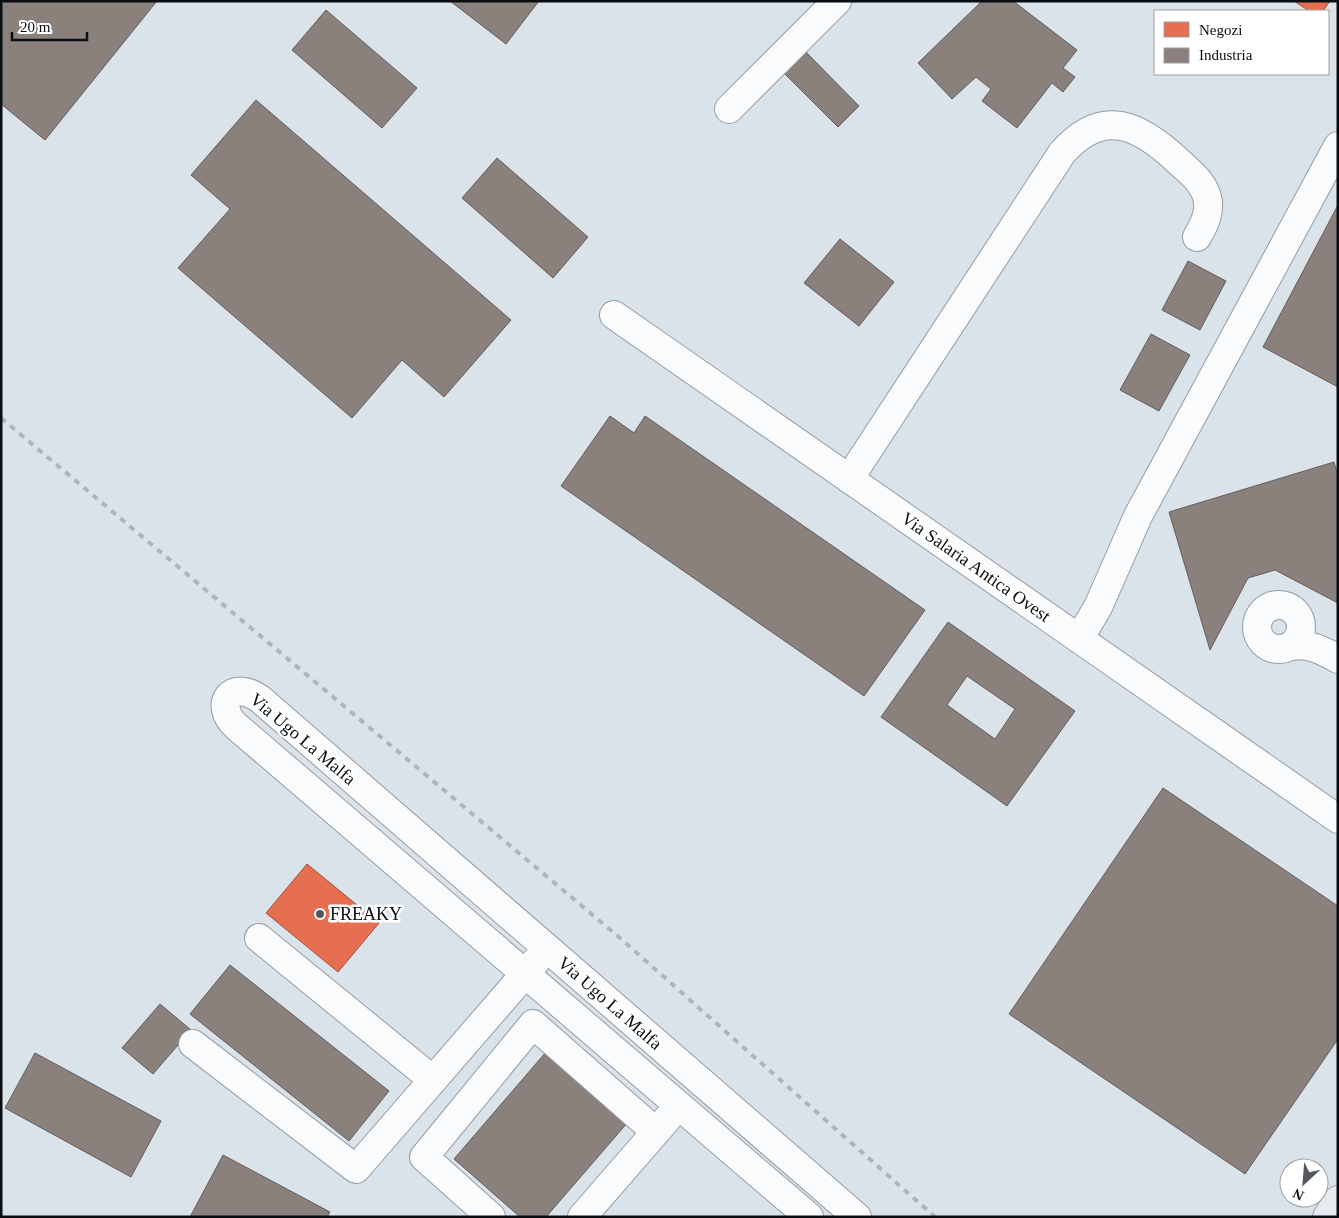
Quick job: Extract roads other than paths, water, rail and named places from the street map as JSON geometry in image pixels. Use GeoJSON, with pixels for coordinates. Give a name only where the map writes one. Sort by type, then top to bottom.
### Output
{"type":"FeatureCollection","features":[{"type":"Feature","properties":{"kind":"main road"},"geometry":{"type":"LineString","coordinates":[[1327,1217],[1338,1200]]}},
{"type":"Feature","properties":{"kind":"street"},"geometry":{"type":"LineString","coordinates":[[728,109],[837,1]]}},
{"type":"Feature","properties":{"kind":"street"},"geometry":{"type":"LineString","coordinates":[[849,479],[1062,153],[1085,132],[1100,127],[1116,125],[1130,128],[1153,141],[1192,174],[1202,185],[1209,208],[1206,221],[1197,237]]}},
{"type":"Feature","properties":{"kind":"street"},"geometry":{"type":"LineString","coordinates":[[1079,639],[1098,606],[1138,516],[1338,146]]}},
{"type":"Feature","properties":{"kind":"street","name":"Via Salaria Antica Ovest"},"geometry":{"type":"LineString","coordinates":[[614,314],[1338,819]]}},
{"type":"Feature","properties":{"kind":"street","name":"Via Ugo La Malfa"},"geometry":{"type":"LineString","coordinates":[[808,1217],[236,726],[226,714],[225,705],[230,696],[236,691],[246,691],[260,699],[857,1217]]}},
{"type":"Feature","properties":{"kind":"street"},"geometry":{"type":"LineString","coordinates":[[259,938],[434,1080]]}},
{"type":"Feature","properties":{"kind":"street"},"geometry":{"type":"LineString","coordinates":[[193,1044],[356,1169],[547,948]]}},
{"type":"Feature","properties":{"kind":"street"},"geometry":{"type":"LineString","coordinates":[[491,1217],[424,1157],[533,1024],[656,1132]]}},
{"type":"Feature","properties":{"kind":"street"},"geometry":{"type":"LineString","coordinates":[[582,1217],[701,1081]]}},
{"type":"Feature","properties":{"kind":"railway"},"geometry":{"type":"LineString","coordinates":[[1,418],[620,938],[935,1217]]}},
{"type":"Feature","properties":{"kind":"place","name":"FREAKY"},"geometry":{"type":"Point","coordinates":[320,914]}}]}
